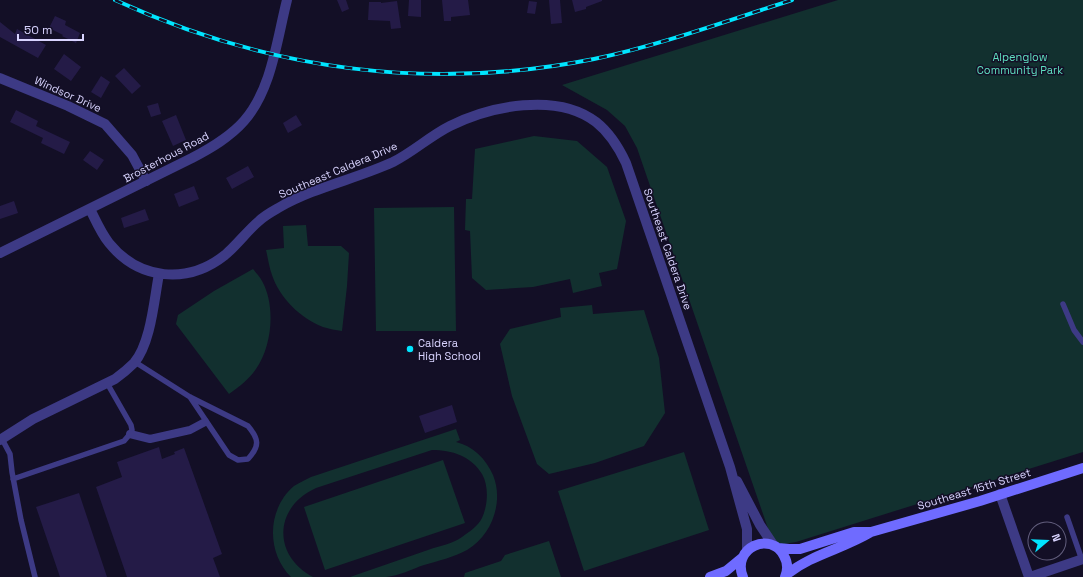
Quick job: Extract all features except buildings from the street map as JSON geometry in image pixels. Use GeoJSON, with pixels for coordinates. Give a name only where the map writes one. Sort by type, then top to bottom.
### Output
{"type":"FeatureCollection","features":[{"type":"Feature","properties":{"kind":"main road","name":"Southeast 15th Street"},"geometry":{"type":"LineString","coordinates":[[786,576],[804,562],[856,541],[871,532],[1083,468]]}},
{"type":"Feature","properties":{"kind":"main road","name":"Southeast 15th Street"},"geometry":{"type":"LineString","coordinates":[[745,554],[753,546],[760,544],[767,544],[789,550],[800,549],[854,532],[871,532]]}},
{"type":"Feature","properties":{"kind":"main road"},"geometry":{"type":"LineString","coordinates":[[776,547],[783,553],[786,560],[788,568],[786,576]]}},
{"type":"Feature","properties":{"kind":"main road"},"geometry":{"type":"LineString","coordinates":[[710,577],[726,571],[745,554]]}},
{"type":"Feature","properties":{"kind":"main road"},"geometry":{"type":"LineString","coordinates":[[743,577],[741,565],[745,554]]}},
{"type":"Feature","properties":{"kind":"street","name":"Brosterhous Road"},"geometry":{"type":"LineString","coordinates":[[0,253],[192,158],[214,146],[233,131],[247,117],[260,97],[268,78],[287,0]]}},
{"type":"Feature","properties":{"kind":"street","name":"Windsor Drive"},"geometry":{"type":"LineString","coordinates":[[0,78],[68,106],[105,124],[132,155],[146,181]]}},
{"type":"Feature","properties":{"kind":"street","name":"Southeast Caldera Drive"},"geometry":{"type":"LineString","coordinates":[[90,209],[102,234],[119,254],[131,263],[159,274],[172,275],[185,273],[198,270],[224,255],[258,221],[280,207],[309,193],[394,161],[441,131],[474,115],[502,108],[519,106],[553,107],[573,110],[585,115],[597,123],[618,147],[626,163],[730,467],[747,529],[745,554]]}},
{"type":"Feature","properties":{"kind":"street"},"geometry":{"type":"LineString","coordinates":[[1,440],[33,419],[107,383],[125,372],[135,362],[150,325],[159,274]]}},
{"type":"Feature","properties":{"kind":"street"},"geometry":{"type":"LineString","coordinates":[[130,434],[150,439],[190,430],[205,422]]}},
{"type":"Feature","properties":{"kind":"street","name":"Southeast Caldera Drive"},"geometry":{"type":"LineString","coordinates":[[730,467],[760,525],[776,547]]}},
{"type":"Feature","properties":{"kind":"street"},"geometry":{"type":"LineString","coordinates":[[1000,494],[1029,577],[1082,560]]}},
{"type":"Feature","properties":{"kind":"lane"},"geometry":{"type":"LineString","coordinates":[[1063,304],[1074,330],[1083,342]]}},
{"type":"Feature","properties":{"kind":"lane"},"geometry":{"type":"LineString","coordinates":[[135,362],[190,397],[248,426],[254,433],[258,442],[256,451],[248,459],[238,460],[229,455],[205,422],[190,397]]}},
{"type":"Feature","properties":{"kind":"lane"},"geometry":{"type":"LineString","coordinates":[[13,479],[124,441],[130,434],[131,425],[107,383]]}},
{"type":"Feature","properties":{"kind":"lane"},"geometry":{"type":"LineString","coordinates":[[1,440],[10,454],[21,520],[35,577]]}},
{"type":"Feature","properties":{"kind":"lane"},"geometry":{"type":"LineString","coordinates":[[1067,518],[1082,560]]}},
{"type":"Feature","properties":{"kind":"green space","name":"Alpenglow Community Park"},"geometry":{"type":"Polygon","coordinates":[[[838,0],[1083,0],[1083,452],[796,542],[784,544],[773,543],[637,148],[625,126],[607,110],[562,85],[838,0]]]}},
{"type":"Feature","properties":{"kind":"green space"},"geometry":{"type":"Polygon","coordinates":[[[534,136],[577,141],[607,167],[626,221],[617,269],[599,273],[602,286],[573,293],[570,279],[533,287],[486,290],[472,278],[470,231],[465,230],[466,199],[472,199],[475,149],[534,136]]]}},
{"type":"Feature","properties":{"kind":"green space"},"geometry":{"type":"Polygon","coordinates":[[[454,207],[456,331],[376,331],[374,208],[454,207]]]}},
{"type":"Feature","properties":{"kind":"green space"},"geometry":{"type":"Polygon","coordinates":[[[306,225],[308,246],[341,246],[349,253],[342,331],[323,327],[299,313],[285,299],[275,283],[271,272],[266,250],[284,248],[283,226],[306,225]]]}},
{"type":"Feature","properties":{"kind":"green space"},"geometry":{"type":"Polygon","coordinates":[[[253,269],[262,281],[269,302],[269,338],[266,349],[256,369],[244,383],[229,394],[176,324],[178,315],[214,291],[253,269]]]}},
{"type":"Feature","properties":{"kind":"green space"},"geometry":{"type":"Polygon","coordinates":[[[592,305],[593,314],[644,310],[659,358],[665,413],[644,446],[595,463],[549,474],[537,464],[512,396],[500,344],[510,329],[561,317],[560,308],[592,305]]]}},
{"type":"Feature","properties":{"kind":"green space"},"geometry":{"type":"Polygon","coordinates":[[[456,429],[460,440],[456,442],[473,450],[483,459],[493,475],[496,485],[497,496],[494,517],[483,536],[476,544],[457,555],[396,575],[386,577],[350,577],[454,541],[470,531],[482,518],[486,507],[487,490],[482,474],[478,468],[467,458],[460,455],[447,451],[432,450],[316,488],[302,496],[292,507],[286,519],[283,531],[285,544],[290,556],[300,568],[313,577],[291,577],[283,567],[277,555],[273,531],[279,506],[285,495],[294,486],[311,477],[456,429]]]}},
{"type":"Feature","properties":{"kind":"green space"},"geometry":{"type":"Polygon","coordinates":[[[684,452],[709,530],[584,571],[558,491],[684,452]]]}},
{"type":"Feature","properties":{"kind":"green space"},"geometry":{"type":"Polygon","coordinates":[[[443,460],[465,523],[325,570],[304,507],[443,460]]]}},
{"type":"Feature","properties":{"kind":"green space"},"geometry":{"type":"Polygon","coordinates":[[[549,541],[561,577],[464,577],[465,573],[501,561],[505,555],[549,541]]]}},
{"type":"Feature","properties":{"kind":"railway"},"geometry":{"type":"LineString","coordinates":[[115,0],[172,24],[231,43],[290,58],[350,68],[410,73],[471,74],[532,69],[594,59],[644,47],[792,0]]}},
{"type":"Feature","properties":{"kind":"place","name":"Caldera High School"},"geometry":{"type":"Point","coordinates":[410,349]}}]}
